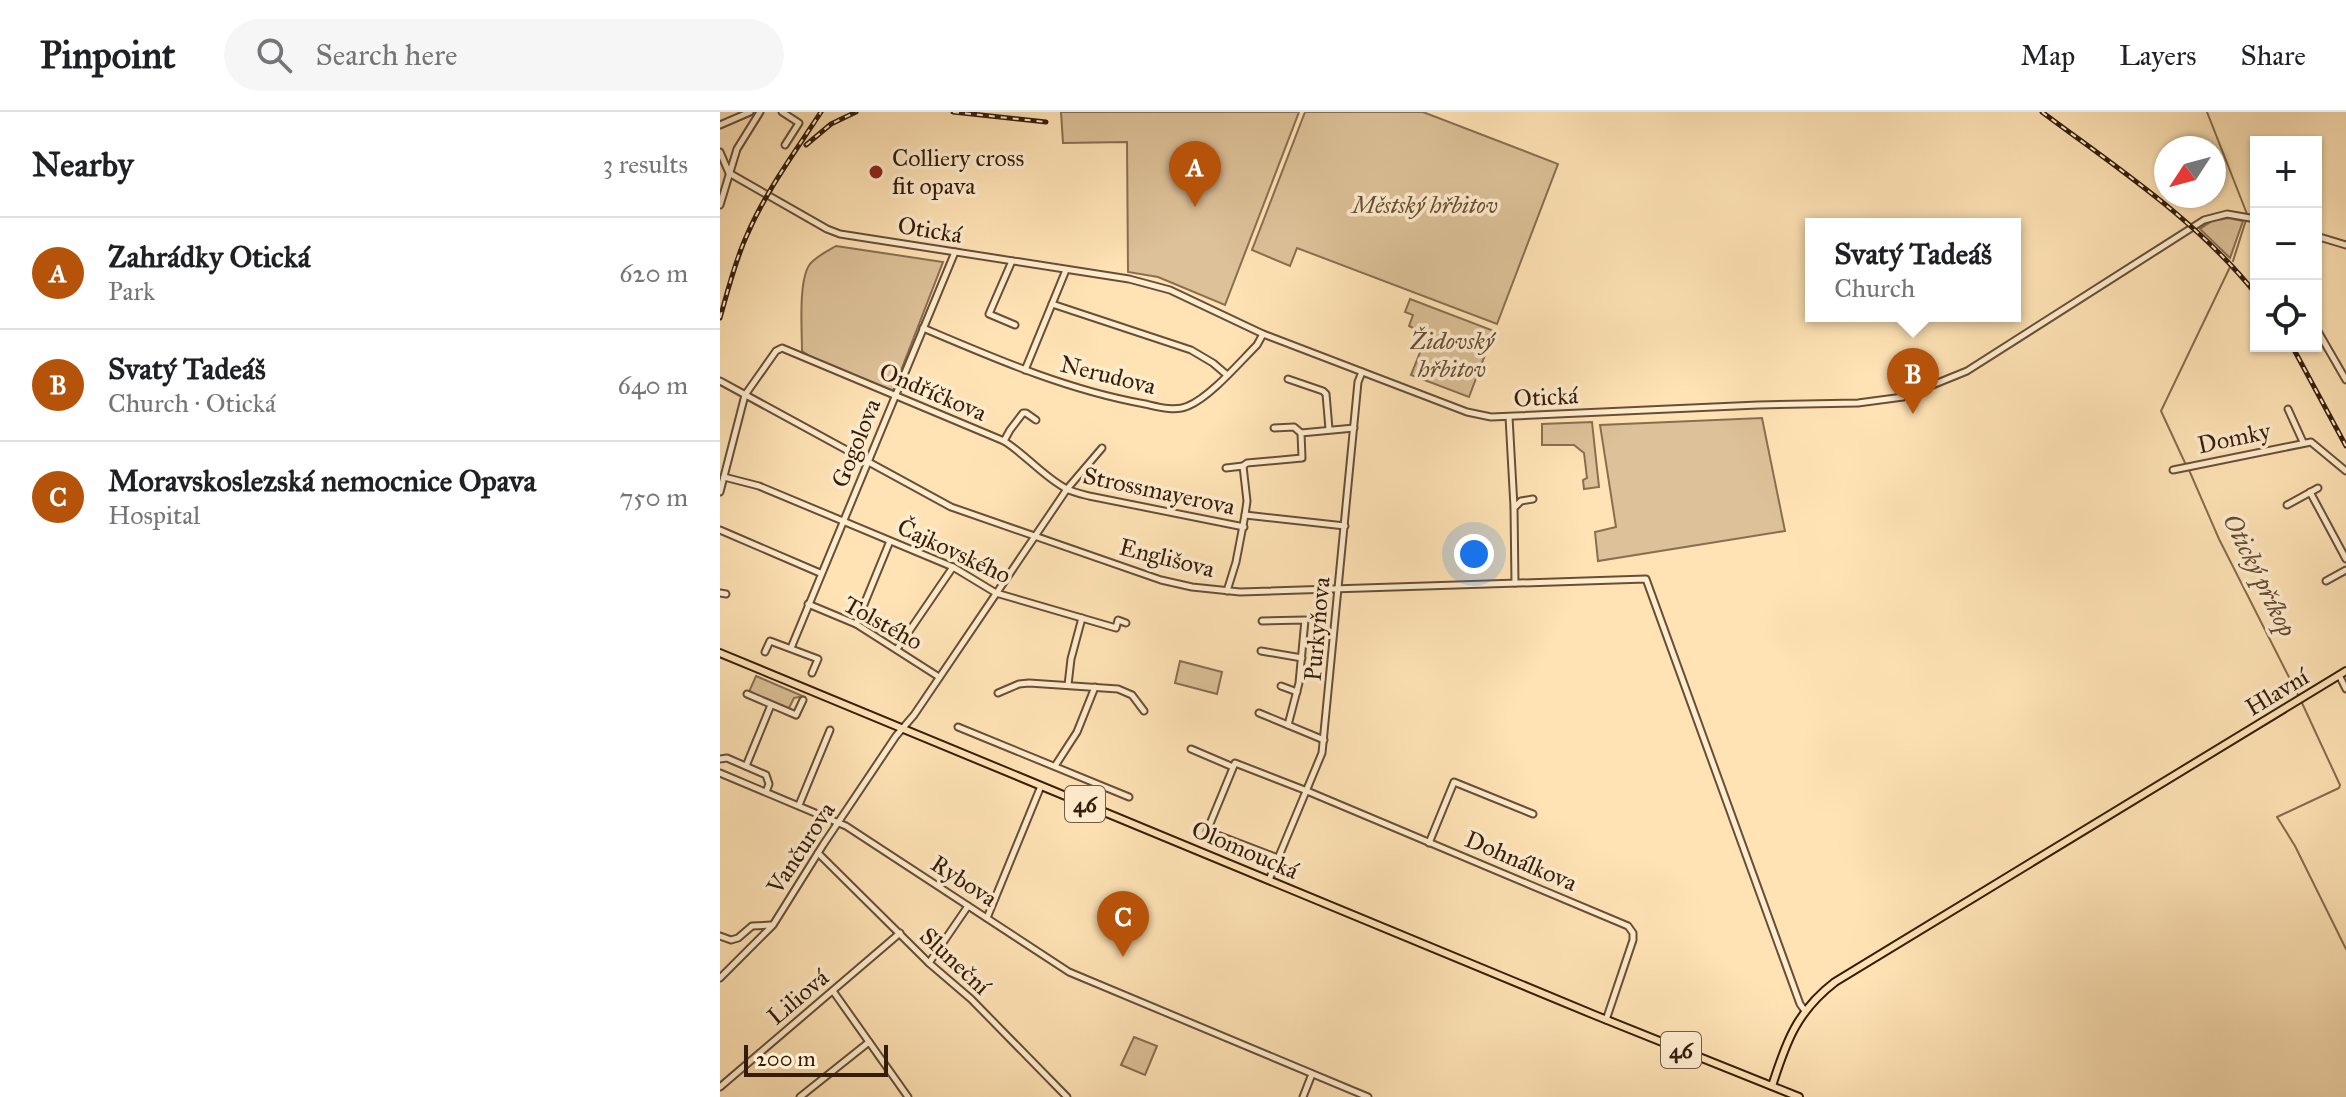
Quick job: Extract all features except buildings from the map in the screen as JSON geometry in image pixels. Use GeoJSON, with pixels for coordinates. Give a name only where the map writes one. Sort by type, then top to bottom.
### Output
{"type":"FeatureCollection","features":[{"type":"Feature","properties":{"kind":"main road","name":"Olomoucká"},"geometry":{"type":"LineString","coordinates":[[720,653],[1772,1086]]}},
{"type":"Feature","properties":{"kind":"main road","name":"Hlavní"},"geometry":{"type":"LineString","coordinates":[[1772,1086],[1788,1040],[1805,1011],[1821,993],[1842,977],[2343,673]]}},
{"type":"Feature","properties":{"kind":"main road","name":"46"},"geometry":{"type":"LineString","coordinates":[[1772,1086],[1799,1097]]}},
{"type":"Feature","properties":{"kind":"street"},"geometry":{"type":"LineString","coordinates":[[720,125],[750,112]]}},
{"type":"Feature","properties":{"kind":"street"},"geometry":{"type":"LineString","coordinates":[[720,205],[742,139],[760,112]]}},
{"type":"Feature","properties":{"kind":"street"},"geometry":{"type":"LineString","coordinates":[[782,112],[799,123],[785,145]]}},
{"type":"Feature","properties":{"kind":"street"},"geometry":{"type":"LineString","coordinates":[[720,152],[729,173]]}},
{"type":"Feature","properties":{"kind":"street","name":"Otická"},"geometry":{"type":"LineString","coordinates":[[729,173],[840,234],[1129,279],[1170,290],[1263,334],[1474,414],[1509,417],[1858,403],[1910,395],[1967,371],[2192,227],[2227,214],[2250,217]]}},
{"type":"Feature","properties":{"kind":"street"},"geometry":{"type":"LineString","coordinates":[[2322,238],[2346,245]]}},
{"type":"Feature","properties":{"kind":"street","name":"Gogolova"},"geometry":{"type":"LineString","coordinates":[[791,648],[955,252]]}},
{"type":"Feature","properties":{"kind":"street"},"geometry":{"type":"LineString","coordinates":[[1012,261],[989,314],[1015,325]]}},
{"type":"Feature","properties":{"kind":"street"},"geometry":{"type":"LineString","coordinates":[[1025,370],[1066,270]]}},
{"type":"Feature","properties":{"kind":"street"},"geometry":{"type":"LineString","coordinates":[[1052,304],[1183,348],[1213,363],[1227,375]]}},
{"type":"Feature","properties":{"kind":"street","name":"Nerudova"},"geometry":{"type":"LineString","coordinates":[[923,328],[1055,382],[1111,398],[1169,409],[1186,408],[1202,397],[1257,345],[1263,334]]}},
{"type":"Feature","properties":{"kind":"street"},"geometry":{"type":"LineString","coordinates":[[2322,338],[2346,380]]}},
{"type":"Feature","properties":{"kind":"street","name":"Ondříčkova"},"geometry":{"type":"LineString","coordinates":[[745,395],[776,351],[782,348],[1004,441],[1067,489]]}},
{"type":"Feature","properties":{"kind":"street","name":"Purkyňova"},"geometry":{"type":"LineString","coordinates":[[1269,880],[1322,753],[1358,382],[1362,372]]}},
{"type":"Feature","properties":{"kind":"street"},"geometry":{"type":"LineString","coordinates":[[1288,379],[1326,394],[1329,429]]}},
{"type":"Feature","properties":{"kind":"street","name":"Englišova"},"geometry":{"type":"LineString","coordinates":[[720,381],[951,507],[1161,580],[1192,587],[1227,591],[1646,579],[1805,1011]]}},
{"type":"Feature","properties":{"kind":"street"},"geometry":{"type":"LineString","coordinates":[[720,492],[745,395]]}},
{"type":"Feature","properties":{"kind":"street","name":"Domky"},"geometry":{"type":"LineString","coordinates":[[2288,409],[2303,442]]}},
{"type":"Feature","properties":{"kind":"street"},"geometry":{"type":"LineString","coordinates":[[1004,441],[1023,413],[1036,420]]}},
{"type":"Feature","properties":{"kind":"street"},"geometry":{"type":"LineString","coordinates":[[1509,417],[1515,583]]}},
{"type":"Feature","properties":{"kind":"street"},"geometry":{"type":"LineString","coordinates":[[1226,468],[1302,458],[1301,433],[1294,427],[1274,428]]}},
{"type":"Feature","properties":{"kind":"street"},"geometry":{"type":"LineString","coordinates":[[1301,433],[1354,428]]}},
{"type":"Feature","properties":{"kind":"street","name":"Domky"},"geometry":{"type":"LineString","coordinates":[[2173,470],[2311,442],[2346,471]]}},
{"type":"Feature","properties":{"kind":"street","name":"Vančurova"},"geometry":{"type":"LineString","coordinates":[[720,978],[773,925],[818,853],[1034,536],[1067,489],[1102,448]]}},
{"type":"Feature","properties":{"kind":"street"},"geometry":{"type":"LineString","coordinates":[[1227,591],[1244,527],[1247,501],[1243,466]]}},
{"type":"Feature","properties":{"kind":"street","name":"Čajkovského"},"geometry":{"type":"LineString","coordinates":[[724,477],[759,486],[953,567],[996,593],[1116,628],[1118,620],[1126,623]]}},
{"type":"Feature","properties":{"kind":"street"},"geometry":{"type":"LineString","coordinates":[[2287,505],[2318,488]]}},
{"type":"Feature","properties":{"kind":"street","name":"Strossmayerova"},"geometry":{"type":"LineString","coordinates":[[1067,489],[1244,527]]}},
{"type":"Feature","properties":{"kind":"street"},"geometry":{"type":"LineString","coordinates":[[2310,492],[2346,559]]}},
{"type":"Feature","properties":{"kind":"street"},"geometry":{"type":"LineString","coordinates":[[1514,508],[1521,501],[1533,499]]}},
{"type":"Feature","properties":{"kind":"street"},"geometry":{"type":"LineString","coordinates":[[1245,515],[1345,526]]}},
{"type":"Feature","properties":{"kind":"street"},"geometry":{"type":"LineString","coordinates":[[720,530],[820,573]]}},
{"type":"Feature","properties":{"kind":"street"},"geometry":{"type":"LineString","coordinates":[[856,624],[890,541]]}},
{"type":"Feature","properties":{"kind":"street"},"geometry":{"type":"LineString","coordinates":[[897,649],[953,567]]}},
{"type":"Feature","properties":{"kind":"street"},"geometry":{"type":"LineString","coordinates":[[2326,581],[2346,570]]}},
{"type":"Feature","properties":{"kind":"street","name":"Tolstého"},"geometry":{"type":"LineString","coordinates":[[808,604],[856,624],[939,677]]}},
{"type":"Feature","properties":{"kind":"street"},"geometry":{"type":"LineString","coordinates":[[1068,685],[1082,618]]}},
{"type":"Feature","properties":{"kind":"street"},"geometry":{"type":"LineString","coordinates":[[1262,621],[1305,620],[1297,692],[1288,725]]}},
{"type":"Feature","properties":{"kind":"street"},"geometry":{"type":"LineString","coordinates":[[765,652],[770,641],[818,659],[812,673]]}},
{"type":"Feature","properties":{"kind":"street"},"geometry":{"type":"LineString","coordinates":[[1261,651],[1302,658]]}},
{"type":"Feature","properties":{"kind":"street"},"geometry":{"type":"LineString","coordinates":[[2343,673],[2346,689]]}},
{"type":"Feature","properties":{"kind":"street"},"geometry":{"type":"LineString","coordinates":[[998,693],[1029,683],[1118,689],[1127,692],[1144,711]]}},
{"type":"Feature","properties":{"kind":"street"},"geometry":{"type":"LineString","coordinates":[[1281,686],[1297,692]]}},
{"type":"Feature","properties":{"kind":"street"},"geometry":{"type":"LineString","coordinates":[[1055,766],[1077,732],[1095,687]]}},
{"type":"Feature","properties":{"kind":"street"},"geometry":{"type":"LineString","coordinates":[[747,694],[796,715],[803,700]]}},
{"type":"Feature","properties":{"kind":"street"},"geometry":{"type":"LineString","coordinates":[[746,766],[771,705]]}},
{"type":"Feature","properties":{"kind":"street"},"geometry":{"type":"LineString","coordinates":[[1259,713],[1324,740]]}},
{"type":"Feature","properties":{"kind":"street"},"geometry":{"type":"LineString","coordinates":[[958,727],[1129,797]]}},
{"type":"Feature","properties":{"kind":"street"},"geometry":{"type":"LineString","coordinates":[[799,805],[830,730]]}},
{"type":"Feature","properties":{"kind":"street"},"geometry":{"type":"LineString","coordinates":[[1191,749],[1233,767],[1235,763],[1307,791]]}},
{"type":"Feature","properties":{"kind":"street"},"geometry":{"type":"LineString","coordinates":[[720,759],[727,758],[766,775],[769,784],[766,792]]}},
{"type":"Feature","properties":{"kind":"street","name":"Olomoucká"},"geometry":{"type":"LineString","coordinates":[[1233,767],[1207,831],[1278,858]]}},
{"type":"Feature","properties":{"kind":"street","name":"Rybova"},"geometry":{"type":"LineString","coordinates":[[720,773],[839,822],[1069,972],[1368,1097]]}},
{"type":"Feature","properties":{"kind":"street"},"geometry":{"type":"LineString","coordinates":[[1429,843],[1454,782],[1533,814]]}},
{"type":"Feature","properties":{"kind":"street"},"geometry":{"type":"LineString","coordinates":[[987,918],[1041,786]]}},
{"type":"Feature","properties":{"kind":"street","name":"Dohnálkova"},"geometry":{"type":"LineString","coordinates":[[1307,791],[1631,928],[1633,940],[1606,1020]]}},
{"type":"Feature","properties":{"kind":"street","name":"Sluneční"},"geometry":{"type":"LineString","coordinates":[[818,853],[929,963],[971,999],[1067,1097]]}},
{"type":"Feature","properties":{"kind":"street"},"geometry":{"type":"LineString","coordinates":[[929,963],[968,906]]}},
{"type":"Feature","properties":{"kind":"street"},"geometry":{"type":"LineString","coordinates":[[720,936],[731,940],[752,926],[773,925]]}},
{"type":"Feature","properties":{"kind":"street","name":"Liliová"},"geometry":{"type":"LineString","coordinates":[[720,1087],[900,933]]}},
{"type":"Feature","properties":{"kind":"street"},"geometry":{"type":"LineString","coordinates":[[833,991],[908,1097]]}},
{"type":"Feature","properties":{"kind":"street"},"geometry":{"type":"LineString","coordinates":[[800,1097],[869,1042]]}},
{"type":"Feature","properties":{"kind":"street"},"geometry":{"type":"LineString","coordinates":[[1303,1097],[1312,1074]]}},
{"type":"Feature","properties":{"kind":"green space"},"geometry":{"type":"Polygon","coordinates":[[[1061,112],[1299,112],[1225,305],[1158,277],[1128,272],[1127,142],[1063,143],[1061,112]]]}},
{"type":"Feature","properties":{"kind":"green space","name":"Městský hřbitov"},"geometry":{"type":"Polygon","coordinates":[[[1305,112],[1423,112],[1558,164],[1497,324],[1297,248],[1290,266],[1252,250],[1305,112]]]}},
{"type":"Feature","properties":{"kind":"green space"},"geometry":{"type":"Polygon","coordinates":[[[2229,218],[2243,221],[2230,258],[2200,229],[2212,221],[2229,218]]]}},
{"type":"Feature","properties":{"kind":"green space"},"geometry":{"type":"Polygon","coordinates":[[[836,246],[943,262],[893,391],[802,351],[806,271],[816,259],[836,246]]]}},
{"type":"Feature","properties":{"kind":"green space","name":"Židovský hřbitov"},"geometry":{"type":"Polygon","coordinates":[[[1410,299],[1494,331],[1469,397],[1411,375],[1427,335],[1409,326],[1413,315],[1405,312],[1410,299]]]}},
{"type":"Feature","properties":{"kind":"green space"},"geometry":{"type":"Polygon","coordinates":[[[1762,418],[1785,531],[1598,561],[1595,532],[1616,527],[1600,425],[1762,418]]]}},
{"type":"Feature","properties":{"kind":"green space"},"geometry":{"type":"Polygon","coordinates":[[[1592,422],[1599,487],[1584,489],[1583,480],[1587,478],[1584,453],[1574,445],[1542,445],[1542,424],[1592,422]]]}},
{"type":"Feature","properties":{"kind":"green space"},"geometry":{"type":"Polygon","coordinates":[[[1180,661],[1222,672],[1217,694],[1175,683],[1180,661]]]}},
{"type":"Feature","properties":{"kind":"green space"},"geometry":{"type":"Polygon","coordinates":[[[756,676],[805,697],[804,700],[794,698],[788,710],[748,694],[756,676]]]}},
{"type":"Feature","properties":{"kind":"green space"},"geometry":{"type":"Polygon","coordinates":[[[1134,1037],[1157,1046],[1145,1075],[1121,1065],[1134,1037]]]}},
{"type":"Feature","properties":{"kind":"waterway","name":"Otický příkop"},"geometry":{"type":"LineString","coordinates":[[2207,112],[2247,214]]}},
{"type":"Feature","properties":{"kind":"waterway","name":"Otický příkop"},"geometry":{"type":"LineString","coordinates":[[2233,261],[2246,220]]}},
{"type":"Feature","properties":{"kind":"waterway","name":"Otický příkop"},"geometry":{"type":"LineString","coordinates":[[2186,465],[2161,411],[2230,267]]}},
{"type":"Feature","properties":{"kind":"waterway","name":"Otický příkop"},"geometry":{"type":"LineString","coordinates":[[2189,470],[2219,539],[2298,695]]}},
{"type":"Feature","properties":{"kind":"waterway","name":"Otický příkop"},"geometry":{"type":"LineString","coordinates":[[2302,703],[2340,785],[2277,817],[2295,846],[2346,949]]}},
{"type":"Feature","properties":{"kind":"railway"},"geometry":{"type":"LineString","coordinates":[[720,318],[739,255],[755,219],[781,172],[821,112]]}},
{"type":"Feature","properties":{"kind":"railway"},"geometry":{"type":"LineString","coordinates":[[806,145],[831,124],[856,112]]}},
{"type":"Feature","properties":{"kind":"railway"},"geometry":{"type":"LineString","coordinates":[[953,112],[1046,122]]}},
{"type":"Feature","properties":{"kind":"railway"},"geometry":{"type":"LineString","coordinates":[[2042,112],[2182,219],[2250,287]]}},
{"type":"Feature","properties":{"kind":"railway"},"geometry":{"type":"LineString","coordinates":[[2295,352],[2346,446]]}},
{"type":"Feature","properties":{"kind":"place","name":"Colliery cross fit opava"},"geometry":{"type":"Point","coordinates":[876,172]}},
{"type":"Feature","properties":{"kind":"place","name":"Zahrádky Otická"},"geometry":{"type":"Point","coordinates":[1195,207]}},
{"type":"Feature","properties":{"kind":"place","name":"Svatý Tadeáš"},"geometry":{"type":"Point","coordinates":[1913,414]}},
{"type":"Feature","properties":{"kind":"place","name":"Moravskoslezská nemocnice Opava"},"geometry":{"type":"Point","coordinates":[1123,957]}}]}
